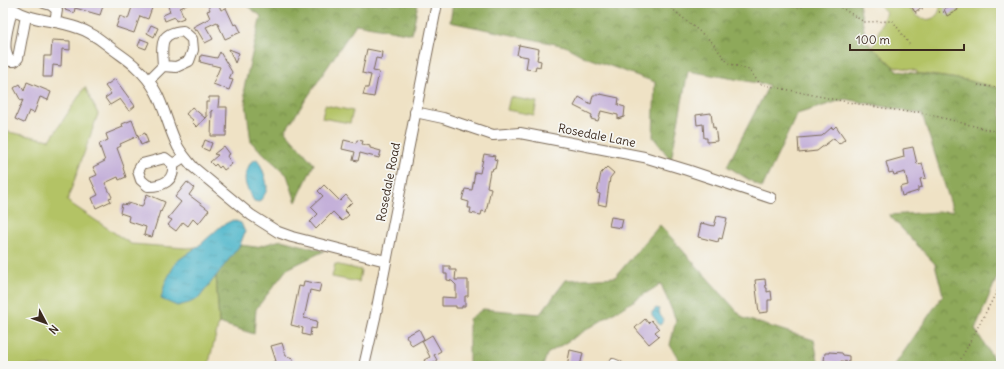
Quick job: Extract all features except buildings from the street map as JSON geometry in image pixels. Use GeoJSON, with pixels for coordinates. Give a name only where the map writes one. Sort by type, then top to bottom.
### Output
{"type":"FeatureCollection","features":[{"type":"Feature","properties":{"kind":"street"},"geometry":{"type":"LineString","coordinates":[[44,3],[51,5],[57,10],[55,22]]}},
{"type":"Feature","properties":{"kind":"street","name":"Rosedale Road"},"geometry":{"type":"LineString","coordinates":[[364,366],[437,3]]}},
{"type":"Feature","properties":{"kind":"street"},"geometry":{"type":"LineString","coordinates":[[7,5],[7,32],[5,48],[7,57],[10,61],[15,61],[18,58],[26,16]]}},
{"type":"Feature","properties":{"kind":"street"},"geometry":{"type":"LineString","coordinates":[[7,5],[36,20],[55,22],[80,28],[90,33],[135,65],[149,80],[163,104],[174,137],[184,157],[192,166],[264,224],[278,232],[292,237],[386,260]]}},
{"type":"Feature","properties":{"kind":"street"},"geometry":{"type":"LineString","coordinates":[[149,80],[163,66]]}},
{"type":"Feature","properties":{"kind":"street","name":"Rosedale Lane"},"geometry":{"type":"LineString","coordinates":[[415,112],[444,118],[493,135],[520,133],[644,157],[771,198]]}},
{"type":"Feature","properties":{"kind":"street"},"geometry":{"type":"LineString","coordinates":[[172,164],[184,157]]}},
{"type":"Feature","properties":{"kind":"street"},"geometry":{"type":"LineString","coordinates":[[612,366],[614,364],[618,366]]}},
{"type":"Feature","properties":{"kind":"path"},"geometry":{"type":"LineString","coordinates":[[666,3],[711,41],[728,63],[749,70],[760,84],[846,102],[908,112],[920,112],[1001,133]]}},
{"type":"Feature","properties":{"kind":"path"},"geometry":{"type":"LineString","coordinates":[[783,3],[784,5],[800,8],[808,3]]}},
{"type":"Feature","properties":{"kind":"path"},"geometry":{"type":"LineString","coordinates":[[834,3],[864,22],[893,21],[910,44]]}},
{"type":"Feature","properties":{"kind":"path"},"geometry":{"type":"LineString","coordinates":[[908,3],[916,13],[930,3]]}},
{"type":"Feature","properties":{"kind":"path"},"geometry":{"type":"LineString","coordinates":[[939,12],[946,12]]}},
{"type":"Feature","properties":{"kind":"path"},"geometry":{"type":"LineString","coordinates":[[978,85],[1001,88]]}},
{"type":"Feature","properties":{"kind":"path"},"geometry":{"type":"LineString","coordinates":[[957,366],[1001,284]]}},
{"type":"Feature","properties":{"kind":"green space"},"geometry":{"type":"Polygon","coordinates":[[[243,3],[418,3],[412,34],[356,24],[285,131],[314,164],[296,202],[287,175],[251,142],[244,88],[261,16],[243,3]]]}},
{"type":"Feature","properties":{"kind":"green space"},"geometry":{"type":"Polygon","coordinates":[[[453,3],[859,3],[866,41],[898,71],[966,80],[1001,89],[1001,268],[975,329],[998,366],[894,366],[943,295],[935,264],[889,215],[953,211],[922,114],[845,99],[797,114],[762,188],[727,166],[769,85],[688,71],[671,160],[653,137],[655,82],[585,57],[565,46],[450,22],[453,3]]]}},
{"type":"Feature","properties":{"kind":"green space"},"geometry":{"type":"Polygon","coordinates":[[[877,3],[906,3],[917,16],[923,19],[931,19],[937,15],[940,3],[1001,3],[1001,89],[966,80],[916,73],[917,71],[893,66],[873,47],[886,12],[877,3]]]}},
{"type":"Feature","properties":{"kind":"green space"},"geometry":{"type":"Polygon","coordinates":[[[85,87],[98,114],[67,201],[131,244],[186,248],[197,247],[176,262],[199,298],[216,275],[219,323],[208,366],[6,366],[3,362],[3,131],[50,140],[85,87]]]}},
{"type":"Feature","properties":{"kind":"green space"},"geometry":{"type":"Polygon","coordinates":[[[510,97],[537,102],[534,115],[507,110],[510,97]]]}},
{"type":"Feature","properties":{"kind":"green space"},"geometry":{"type":"Polygon","coordinates":[[[325,105],[353,111],[350,123],[322,118],[325,105]]]}},
{"type":"Feature","properties":{"kind":"green space"},"geometry":{"type":"Polygon","coordinates":[[[660,225],[743,318],[814,340],[819,366],[683,366],[670,345],[676,320],[661,284],[547,354],[543,366],[469,366],[469,319],[483,309],[540,314],[566,280],[615,277],[660,225]]]}},
{"type":"Feature","properties":{"kind":"green space"},"geometry":{"type":"Polygon","coordinates":[[[281,240],[324,251],[287,269],[256,309],[254,334],[219,323],[216,275],[240,245],[256,247],[281,240]]]}},
{"type":"Feature","properties":{"kind":"green space"},"geometry":{"type":"Polygon","coordinates":[[[335,264],[361,270],[359,282],[332,277],[335,264]]]}},
{"type":"Feature","properties":{"kind":"water"},"geometry":{"type":"Polygon","coordinates":[[[257,159],[264,172],[267,187],[259,202],[254,201],[245,182],[246,173],[251,162],[257,159]]]}},
{"type":"Feature","properties":{"kind":"water"},"geometry":{"type":"Polygon","coordinates":[[[233,220],[241,223],[245,232],[240,245],[199,298],[189,303],[177,306],[161,299],[165,283],[176,262],[201,244],[221,226],[233,220]]]}},
{"type":"Feature","properties":{"kind":"water"},"geometry":{"type":"Polygon","coordinates":[[[656,308],[659,309],[660,315],[664,320],[660,325],[652,315],[652,312],[656,308]]]}}]}
